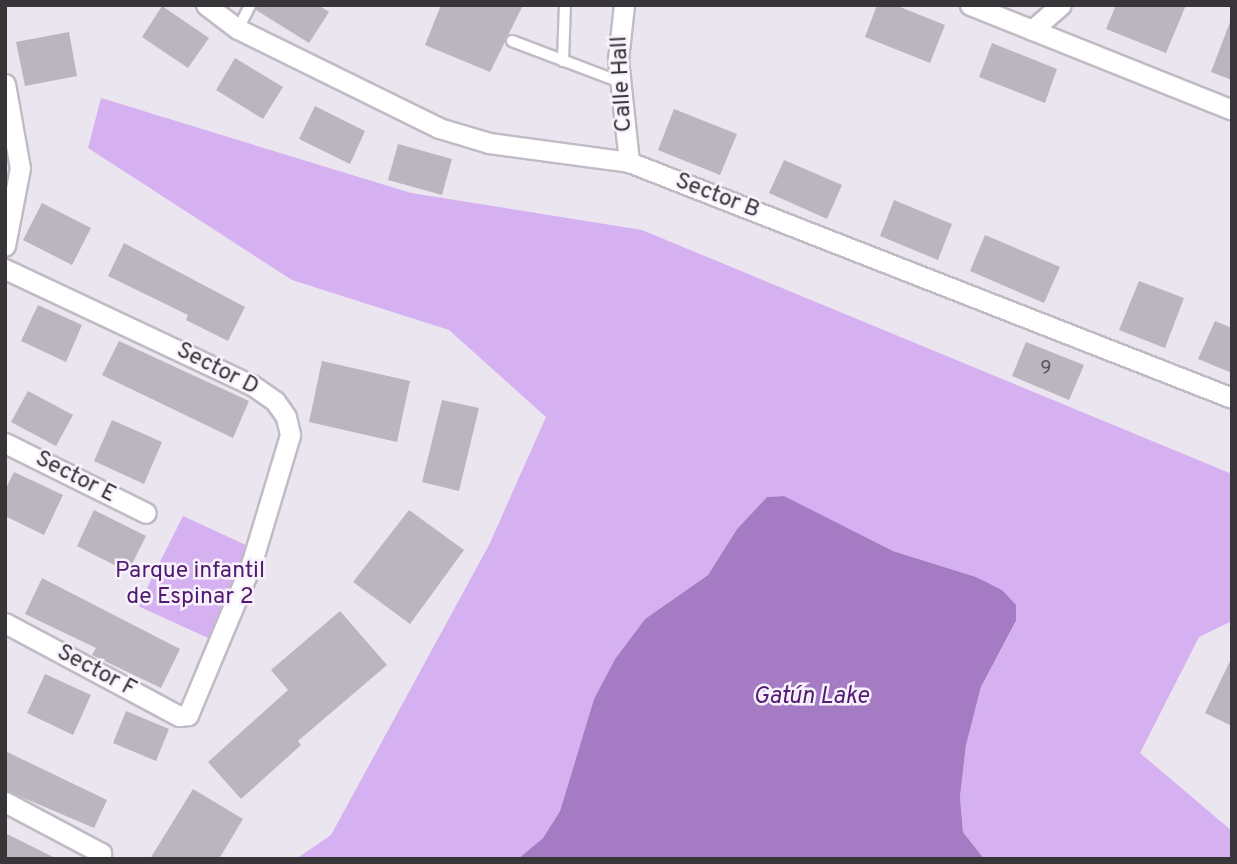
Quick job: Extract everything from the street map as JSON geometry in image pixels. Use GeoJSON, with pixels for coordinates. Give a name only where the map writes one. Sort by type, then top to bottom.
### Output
{"type":"FeatureCollection","features":[{"type":"Feature","properties":{"kind":"street","name":"Sector B"},"geometry":{"type":"LineString","coordinates":[[206,5],[238,29],[439,128],[489,143],[629,162],[1232,398]]}},
{"type":"Feature","properties":{"kind":"street","name":"Calle Hall"},"geometry":{"type":"LineString","coordinates":[[624,5],[618,39],[629,162]]}},
{"type":"Feature","properties":{"kind":"street"},"geometry":{"type":"LineString","coordinates":[[970,5],[1232,110]]}},
{"type":"Feature","properties":{"kind":"street"},"geometry":{"type":"LineString","coordinates":[[1032,30],[1061,5]]}},
{"type":"Feature","properties":{"kind":"street"},"geometry":{"type":"LineString","coordinates":[[5,83],[20,168],[5,246]]}},
{"type":"Feature","properties":{"kind":"street","name":"Sector D"},"geometry":{"type":"LineString","coordinates":[[5,269],[252,385],[275,401],[286,417],[290,435],[252,562],[188,715]]}},
{"type":"Feature","properties":{"kind":"street","name":"Sector E"},"geometry":{"type":"LineString","coordinates":[[5,443],[146,513]]}},
{"type":"Feature","properties":{"kind":"street","name":"Sector F"},"geometry":{"type":"LineString","coordinates":[[5,623],[179,716],[188,715]]}},
{"type":"Feature","properties":{"kind":"street"},"geometry":{"type":"LineString","coordinates":[[5,802],[100,856]]}},
{"type":"Feature","properties":{"kind":"lane"},"geometry":{"type":"LineString","coordinates":[[238,29],[250,5]]}},
{"type":"Feature","properties":{"kind":"lane"},"geometry":{"type":"LineString","coordinates":[[562,61],[565,5]]}},
{"type":"Feature","properties":{"kind":"lane"},"geometry":{"type":"LineString","coordinates":[[512,41],[620,82]]}},
{"type":"Feature","properties":{"kind":"green space"},"geometry":{"type":"Polygon","coordinates":[[[101,98],[411,193],[642,230],[1232,474],[1232,621],[1199,637],[1140,753],[1232,831],[1232,859],[984,859],[963,832],[960,797],[966,745],[981,687],[1016,622],[976,577],[893,551],[783,496],[767,497],[737,529],[708,575],[645,619],[615,659],[594,699],[560,811],[543,838],[518,859],[296,859],[331,835],[489,545],[546,417],[449,330],[292,280],[88,148],[101,98]]]}},
{"type":"Feature","properties":{"kind":"green space","name":"Parque infantil de Espinar 2"},"geometry":{"type":"Polygon","coordinates":[[[183,516],[248,546],[208,638],[138,606],[183,516]]]}},
{"type":"Feature","properties":{"kind":"water","name":"Gatún Lake"},"geometry":{"type":"Polygon","coordinates":[[[784,496],[893,551],[976,577],[1002,590],[1016,605],[1016,621],[981,687],[966,745],[960,797],[963,832],[984,859],[518,859],[543,838],[560,811],[594,699],[615,659],[645,619],[708,575],[737,529],[767,497],[784,496]]]}},
{"type":"Feature","properties":{"kind":"building"},"geometry":{"type":"Polygon","coordinates":[[[257,5],[318,5],[329,12],[309,43],[256,10],[257,5]]]}},
{"type":"Feature","properties":{"kind":"building"},"geometry":{"type":"Polygon","coordinates":[[[441,5],[523,5],[490,72],[425,45],[441,5]]]}},
{"type":"Feature","properties":{"kind":"building"},"geometry":{"type":"Polygon","coordinates":[[[877,5],[895,5],[945,25],[930,63],[865,37],[877,5]]]}},
{"type":"Feature","properties":{"kind":"building"},"geometry":{"type":"Polygon","coordinates":[[[1116,5],[1186,5],[1166,53],[1106,29],[1116,5]]]}},
{"type":"Feature","properties":{"kind":"building"},"geometry":{"type":"Polygon","coordinates":[[[162,6],[209,38],[188,68],[142,37],[162,6]]]}},
{"type":"Feature","properties":{"kind":"building"},"geometry":{"type":"Polygon","coordinates":[[[1232,22],[1232,80],[1211,72],[1232,22]]]}},
{"type":"Feature","properties":{"kind":"building"},"geometry":{"type":"Polygon","coordinates":[[[69,32],[77,76],[25,86],[16,42],[69,32]]]}},
{"type":"Feature","properties":{"kind":"building"},"geometry":{"type":"Polygon","coordinates":[[[992,43],[1057,69],[1045,103],[979,77],[992,43]]]}},
{"type":"Feature","properties":{"kind":"building"},"geometry":{"type":"Polygon","coordinates":[[[235,58],[283,87],[263,119],[216,90],[235,58]]]}},
{"type":"Feature","properties":{"kind":"building"},"geometry":{"type":"Polygon","coordinates":[[[315,106],[365,131],[350,164],[299,139],[315,106]]]}},
{"type":"Feature","properties":{"kind":"building"},"geometry":{"type":"Polygon","coordinates":[[[674,109],[737,134],[720,175],[658,150],[674,109]]]}},
{"type":"Feature","properties":{"kind":"building"},"geometry":{"type":"Polygon","coordinates":[[[398,144],[452,159],[442,195],[388,180],[398,144]]]}},
{"type":"Feature","properties":{"kind":"building"},"geometry":{"type":"Polygon","coordinates":[[[784,160],[842,185],[827,219],[769,193],[784,160]]]}},
{"type":"Feature","properties":{"kind":"building"},"geometry":{"type":"Polygon","coordinates":[[[894,200],[952,224],[938,260],[880,236],[894,200]]]}},
{"type":"Feature","properties":{"kind":"building"},"geometry":{"type":"Polygon","coordinates":[[[42,203],[91,228],[72,265],[23,240],[42,203]]]}},
{"type":"Feature","properties":{"kind":"building"},"geometry":{"type":"Polygon","coordinates":[[[985,235],[1060,267],[1044,303],[970,271],[985,235]]]}},
{"type":"Feature","properties":{"kind":"building"},"geometry":{"type":"Polygon","coordinates":[[[124,243],[245,307],[228,341],[186,320],[188,315],[108,276],[124,243]]]}},
{"type":"Feature","properties":{"kind":"building"},"geometry":{"type":"Polygon","coordinates":[[[1139,281],[1184,298],[1165,348],[1119,330],[1139,281]]]}},
{"type":"Feature","properties":{"kind":"building"},"geometry":{"type":"Polygon","coordinates":[[[38,305],[82,325],[66,362],[21,341],[38,305]]]}},
{"type":"Feature","properties":{"kind":"building"},"geometry":{"type":"Polygon","coordinates":[[[1215,321],[1232,328],[1232,373],[1198,359],[1215,321]]]}},
{"type":"Feature","properties":{"kind":"building"},"geometry":{"type":"Polygon","coordinates":[[[119,341],[249,401],[233,438],[102,375],[119,341]]]}},
{"type":"Feature","properties":{"kind":"building"},"geometry":{"type":"Polygon","coordinates":[[[1026,342],[1084,365],[1069,400],[1012,376],[1026,342]]]}},
{"type":"Feature","properties":{"kind":"building"},"geometry":{"type":"Polygon","coordinates":[[[322,361],[410,381],[397,442],[309,422],[322,361]]]}},
{"type":"Feature","properties":{"kind":"building"},"geometry":{"type":"Polygon","coordinates":[[[28,391],[73,415],[56,446],[11,422],[28,391]]]}},
{"type":"Feature","properties":{"kind":"building"},"geometry":{"type":"Polygon","coordinates":[[[442,400],[479,408],[459,491],[422,482],[442,400]]]}},
{"type":"Feature","properties":{"kind":"building"},"geometry":{"type":"Polygon","coordinates":[[[112,420],[162,442],[144,484],[94,461],[112,420]]]}},
{"type":"Feature","properties":{"kind":"building"},"geometry":{"type":"Polygon","coordinates":[[[14,472],[63,495],[44,535],[5,516],[5,490],[14,472]]]}},
{"type":"Feature","properties":{"kind":"building"},"geometry":{"type":"Polygon","coordinates":[[[94,510],[146,536],[128,572],[77,546],[94,510]]]}},
{"type":"Feature","properties":{"kind":"building"},"geometry":{"type":"Polygon","coordinates":[[[409,510],[464,550],[410,624],[353,582],[409,510]]]}},
{"type":"Feature","properties":{"kind":"building"},"geometry":{"type":"Polygon","coordinates":[[[42,578],[180,649],[161,688],[92,655],[96,648],[25,614],[42,578]]]}},
{"type":"Feature","properties":{"kind":"building"},"geometry":{"type":"Polygon","coordinates":[[[340,611],[387,665],[298,741],[301,745],[241,799],[208,762],[288,690],[271,670],[340,611]]]}},
{"type":"Feature","properties":{"kind":"building"},"geometry":{"type":"Polygon","coordinates":[[[1232,657],[1232,726],[1205,713],[1232,657]]]}},
{"type":"Feature","properties":{"kind":"building"},"geometry":{"type":"Polygon","coordinates":[[[45,674],[91,695],[73,735],[27,713],[45,674]]]}},
{"type":"Feature","properties":{"kind":"building"},"geometry":{"type":"Polygon","coordinates":[[[126,711],[169,729],[156,761],[113,743],[126,711]]]}},
{"type":"Feature","properties":{"kind":"building"},"geometry":{"type":"Polygon","coordinates":[[[5,751],[107,800],[94,828],[5,790],[5,751]]]}},
{"type":"Feature","properties":{"kind":"building"},"geometry":{"type":"Polygon","coordinates":[[[193,789],[243,819],[219,859],[150,859],[193,789]]]}},
{"type":"Feature","properties":{"kind":"building"},"geometry":{"type":"Polygon","coordinates":[[[5,833],[57,859],[5,859],[5,833]]]}}]}
